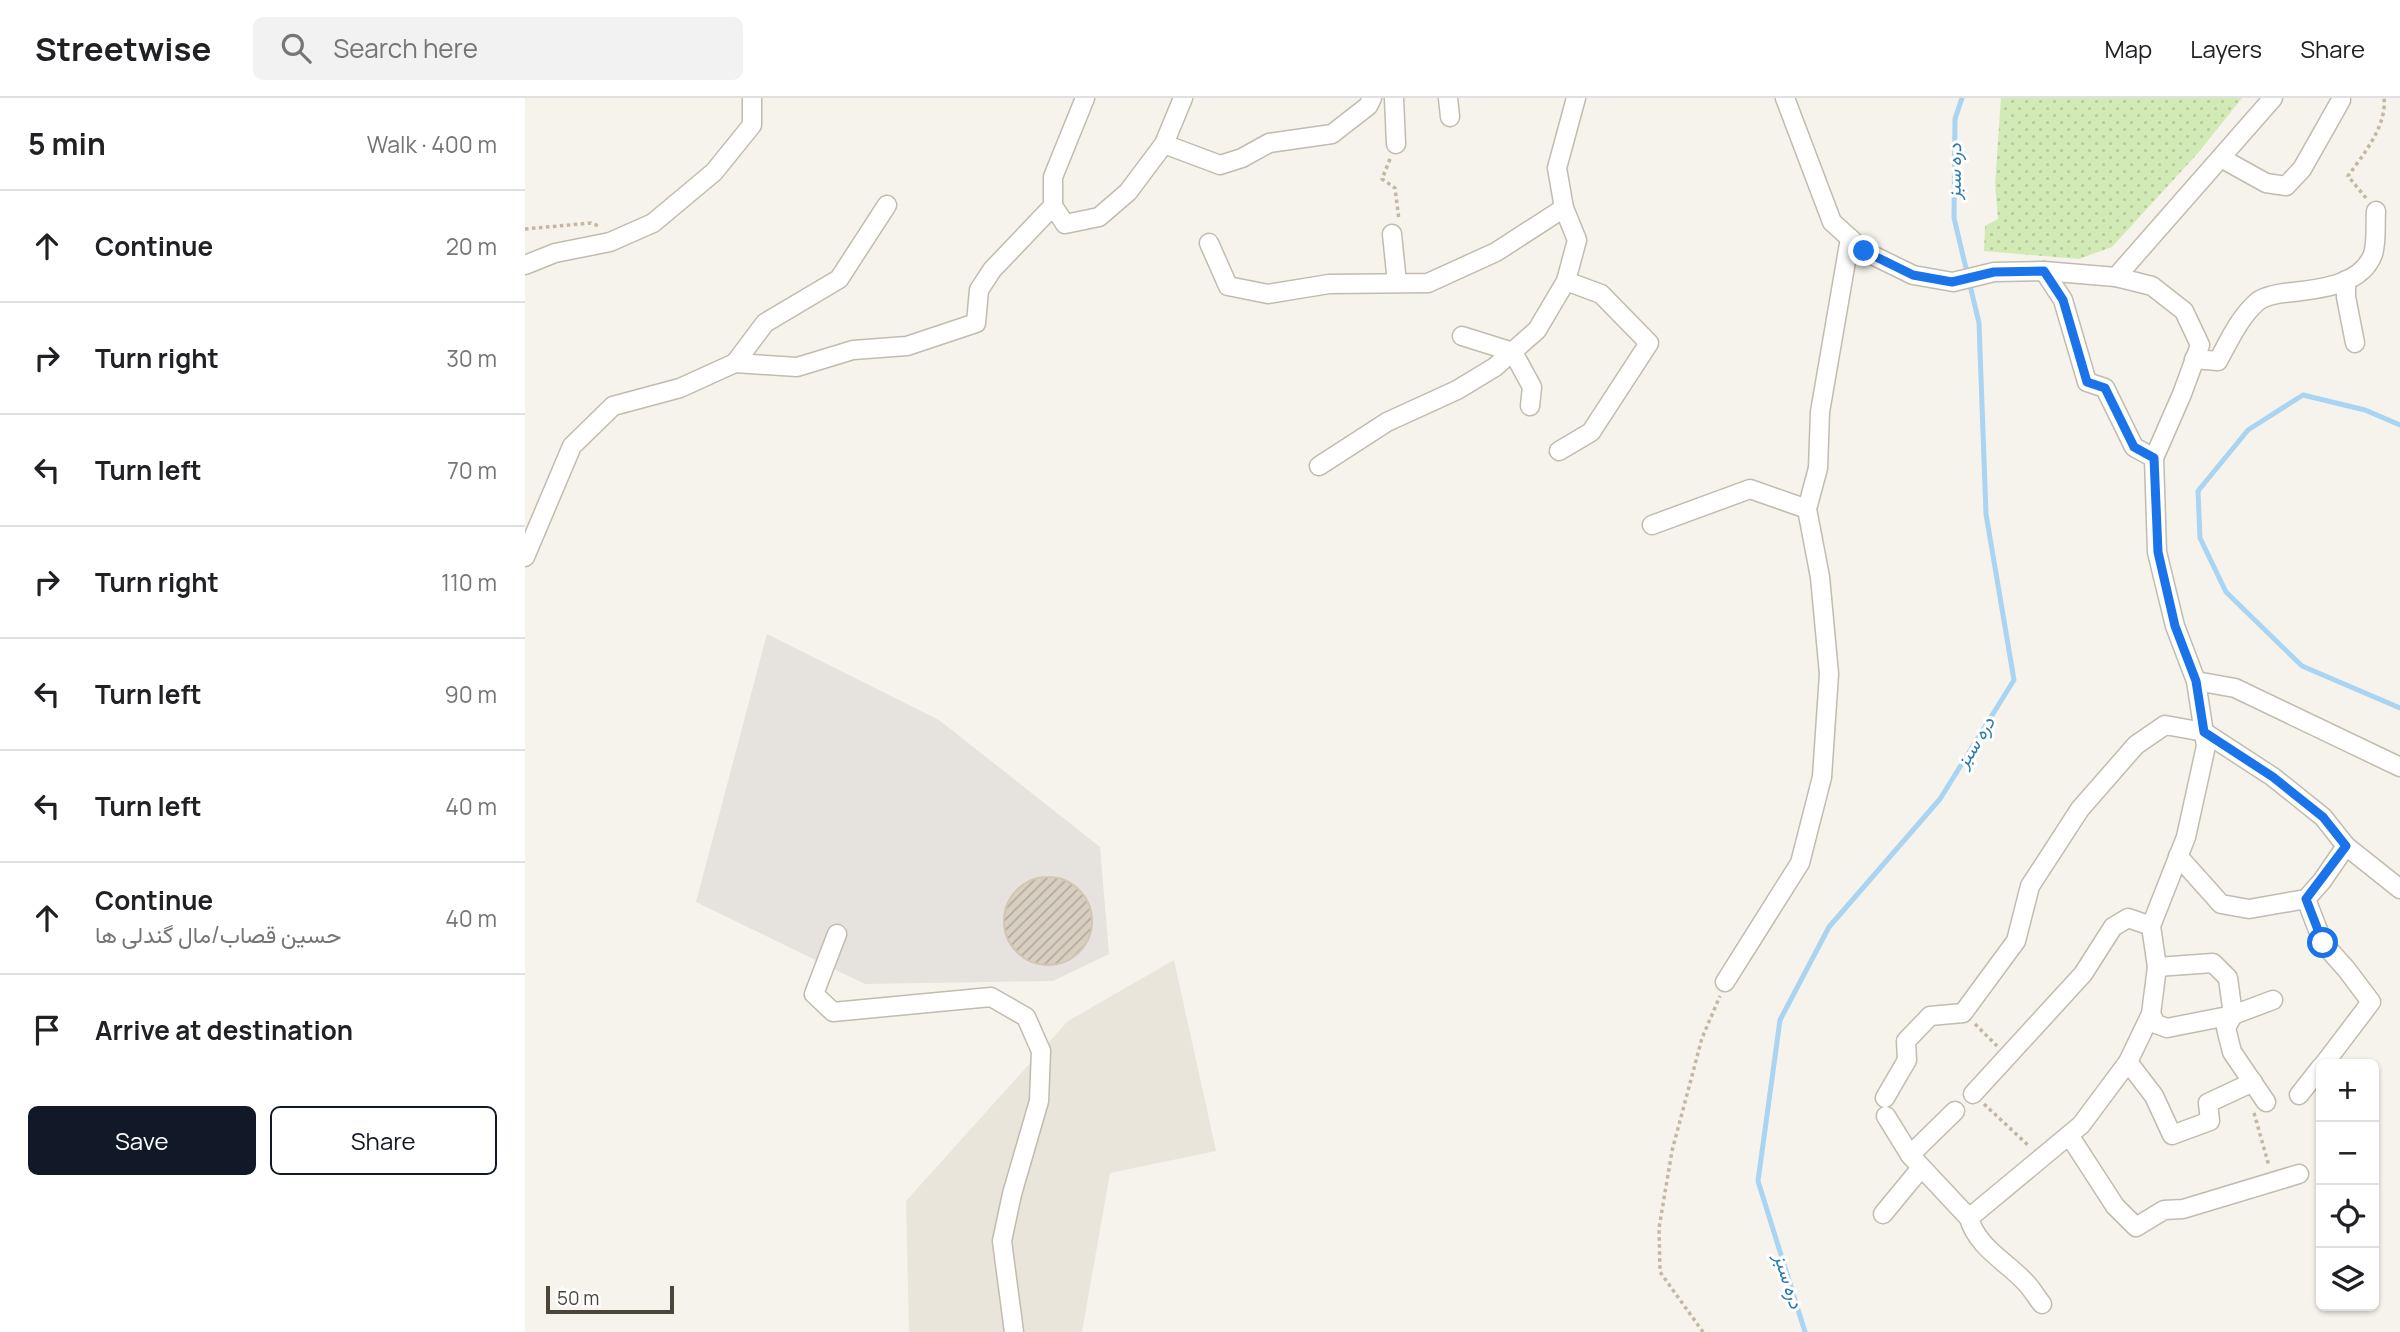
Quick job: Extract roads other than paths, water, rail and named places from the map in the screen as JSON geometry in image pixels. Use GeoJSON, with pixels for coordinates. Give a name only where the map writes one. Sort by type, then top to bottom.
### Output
{"type":"FeatureCollection","features":[{"type":"Feature","properties":{"kind":"street"},"geometry":{"type":"LineString","coordinates":[[525,265],[555,253],[610,242],[653,223],[713,172],[752,125],[751,98]]}},
{"type":"Feature","properties":{"kind":"street"},"geometry":{"type":"LineString","coordinates":[[1085,98],[1053,177],[1053,206],[1065,224],[1099,217],[1128,192],[1164,144],[1183,98]]}},
{"type":"Feature","properties":{"kind":"street"},"geometry":{"type":"LineString","coordinates":[[1164,144],[1220,165],[1242,158],[1269,143],[1332,134],[1368,106],[1372,98]]}},
{"type":"Feature","properties":{"kind":"street"},"geometry":{"type":"LineString","coordinates":[[1394,98],[1396,144]]}},
{"type":"Feature","properties":{"kind":"street"},"geometry":{"type":"LineString","coordinates":[[1448,98],[1450,117]]}},
{"type":"Feature","properties":{"kind":"street"},"geometry":{"type":"LineString","coordinates":[[1319,466],[1387,422],[1457,390],[1495,368],[1537,330],[1566,281],[1577,240],[1564,208],[1557,168],[1576,98]]}},
{"type":"Feature","properties":{"kind":"street"},"geometry":{"type":"LineString","coordinates":[[1785,98],[1832,222],[1864,251],[1913,275],[1952,282],[1994,272],[2044,271],[2116,277],[2152,286],[2184,311],[2200,345],[2154,458],[2158,552],[2175,626],[2196,681],[2206,746],[2186,837],[2151,926],[2157,967],[2151,1014],[2128,1062],[2081,1125],[1969,1218]]}},
{"type":"Feature","properties":{"kind":"street"},"geometry":{"type":"LineString","coordinates":[[2116,277],[2273,98]]}},
{"type":"Feature","properties":{"kind":"street"},"geometry":{"type":"LineString","coordinates":[[2221,158],[2266,183],[2286,186],[2302,169],[2341,100]]}},
{"type":"Feature","properties":{"kind":"street"},"geometry":{"type":"LineString","coordinates":[[525,557],[572,446],[613,406],[680,388],[734,363],[765,323],[839,279],[887,205]]}},
{"type":"Feature","properties":{"kind":"street"},"geometry":{"type":"LineString","coordinates":[[734,363],[797,367],[853,350],[907,346],[976,323],[979,290],[992,270],[1053,206]]}},
{"type":"Feature","properties":{"kind":"street"},"geometry":{"type":"LineString","coordinates":[[1209,243],[1228,286],[1268,294],[1329,284],[1428,283],[1496,252],[1564,208]]}},
{"type":"Feature","properties":{"kind":"street"},"geometry":{"type":"LineString","coordinates":[[2194,359],[2218,361],[2237,327],[2258,300],[2281,293],[2323,288],[2359,272],[2372,255],[2376,211]]}},
{"type":"Feature","properties":{"kind":"street"},"geometry":{"type":"LineString","coordinates":[[1392,234],[1397,283]]}},
{"type":"Feature","properties":{"kind":"street"},"geometry":{"type":"LineString","coordinates":[[1725,982],[1800,863],[1822,777],[1829,674],[1820,577],[1807,509],[1818,467],[1820,412],[1850,238]]}},
{"type":"Feature","properties":{"kind":"street"},"geometry":{"type":"LineString","coordinates":[[2044,271],[2063,300],[2087,382],[2105,388],[2134,447],[2154,458]]}},
{"type":"Feature","properties":{"kind":"street"},"geometry":{"type":"LineString","coordinates":[[2346,280],[2346,298],[2355,343]]}},
{"type":"Feature","properties":{"kind":"street"},"geometry":{"type":"LineString","coordinates":[[1559,451],[1591,432],[1649,343],[1601,294],[1566,281]]}},
{"type":"Feature","properties":{"kind":"street"},"geometry":{"type":"LineString","coordinates":[[1462,336],[1513,352],[1532,387],[1530,406]]}},
{"type":"Feature","properties":{"kind":"street"},"geometry":{"type":"LineString","coordinates":[[1652,525],[1750,489],[1807,509]]}},
{"type":"Feature","properties":{"kind":"street"},"geometry":{"type":"LineString","coordinates":[[2196,681],[2235,688],[2400,767]]}},
{"type":"Feature","properties":{"kind":"street"},"geometry":{"type":"LineString","coordinates":[[2042,1304],[2028,1285],[1992,1253],[1972,1230],[1969,1218],[1916,1162],[1886,1107],[1907,1060],[1906,1041],[1930,1016],[1963,1013],[2016,941],[2030,886],[2080,809],[2136,745],[2165,725],[2204,732],[2273,777],[2323,817],[2346,846],[2400,889]]}},
{"type":"Feature","properties":{"kind":"street"},"geometry":{"type":"LineString","coordinates":[[2178,856],[2221,904],[2249,909],[2306,899],[2346,846]]}},
{"type":"Feature","properties":{"kind":"street"},"geometry":{"type":"LineString","coordinates":[[2306,899],[2323,943],[2371,1002],[2327,1059]]}},
{"type":"Feature","properties":{"kind":"street"},"geometry":{"type":"LineString","coordinates":[[1973,1094],[2083,974],[2113,928],[2128,918],[2151,926]]}},
{"type":"Feature","properties":{"kind":"street"},"geometry":{"type":"LineString","coordinates":[[837,934],[814,994],[833,1012],[991,997],[1026,1017],[1041,1051],[1039,1101],[1012,1194],[1002,1241],[1014,1332]]}},
{"type":"Feature","properties":{"kind":"street"},"geometry":{"type":"LineString","coordinates":[[2157,967],[2213,963],[2228,978],[2233,1015],[2226,1028],[2232,1052],[2266,1102]]}},
{"type":"Feature","properties":{"kind":"street"},"geometry":{"type":"LineString","coordinates":[[2151,1014],[2156,1024],[2167,1028],[2233,1015],[2273,1000]]}},
{"type":"Feature","properties":{"kind":"street"},"geometry":{"type":"LineString","coordinates":[[2128,1062],[2154,1096],[2172,1135],[2210,1121],[2208,1102],[2253,1082]]}},
{"type":"Feature","properties":{"kind":"street"},"geometry":{"type":"LineString","coordinates":[[2298,1095],[2316,1073]]}},
{"type":"Feature","properties":{"kind":"street"},"geometry":{"type":"LineString","coordinates":[[1883,1214],[1916,1162],[1955,1111]]}},
{"type":"Feature","properties":{"kind":"street"},"geometry":{"type":"LineString","coordinates":[[2069,1135],[2115,1206],[2136,1227],[2164,1210],[2183,1209],[2299,1174]]}},
{"type":"Feature","properties":{"kind":"waterway","name":"دره سبز"},"geometry":{"type":"LineString","coordinates":[[1805,1332],[1758,1181],[1780,1020],[1829,927],[1940,799],[2014,680],[1986,514],[1979,323],[1954,218],[1955,119],[1962,98]]}},
{"type":"Feature","properties":{"kind":"waterway"},"geometry":{"type":"LineString","coordinates":[[2400,425],[2365,410],[2303,395],[2248,430],[2198,491],[2200,538],[2226,592],[2302,666],[2400,708]]}}]}
